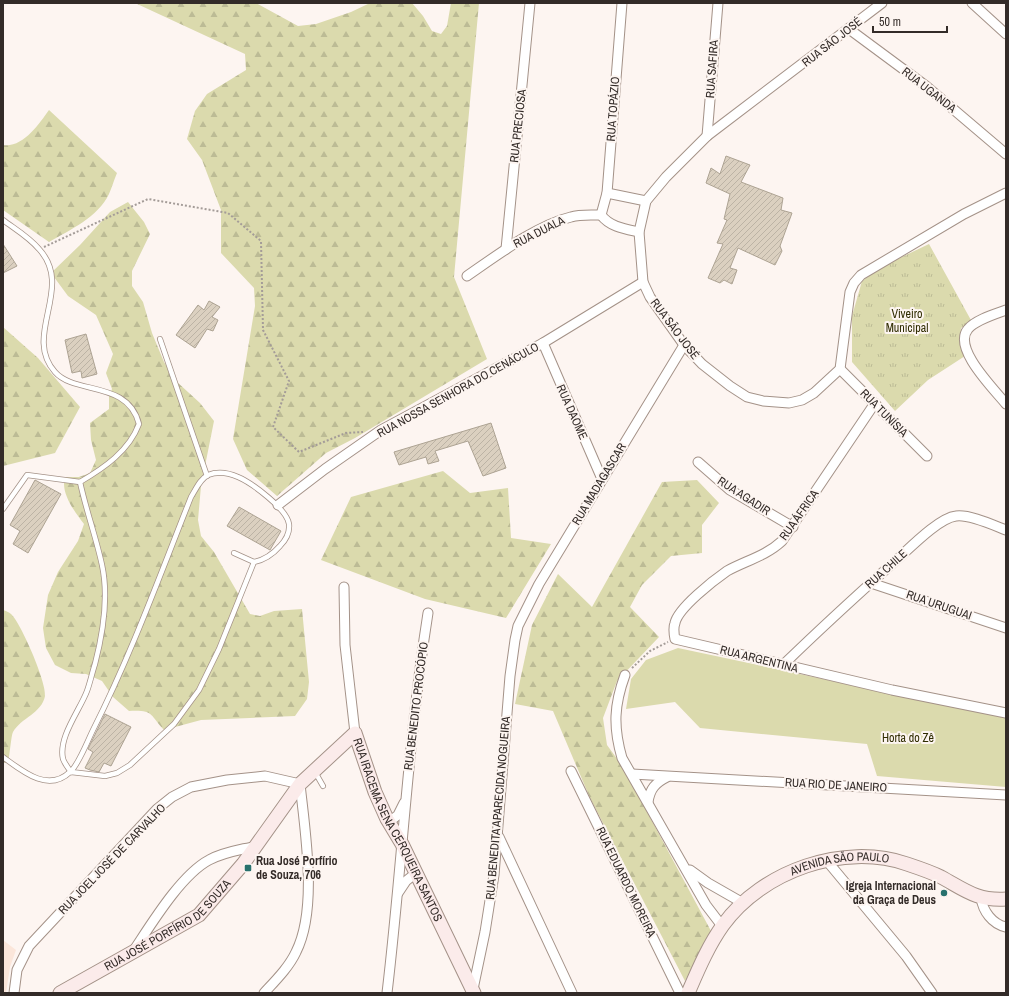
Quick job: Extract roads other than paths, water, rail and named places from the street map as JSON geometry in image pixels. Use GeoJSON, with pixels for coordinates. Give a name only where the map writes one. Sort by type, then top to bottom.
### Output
{"type":"FeatureCollection","features":[{"type":"Feature","properties":{"kind":"main road","name":"RUA JOSÉ PORFÍRIO DE SOUZA"},"geometry":{"type":"LineString","coordinates":[[60,993],[199,915],[226,886],[300,784],[355,733]]}},
{"type":"Feature","properties":{"kind":"main road","name":"RUA IRACEMA SENA CERQUEIRA SANTOS"},"geometry":{"type":"LineString","coordinates":[[355,733],[375,792],[474,991]]}},
{"type":"Feature","properties":{"kind":"main road","name":"AVENIDA SÃO PAULO"},"geometry":{"type":"LineString","coordinates":[[688,993],[699,968],[722,926],[743,903],[762,888],[806,866],[827,861],[866,856],[900,861],[940,877],[968,893],[981,898],[1006,899]]}},
{"type":"Feature","properties":{"kind":"street","name":"RUA PRECIOSA"},"geometry":{"type":"LineString","coordinates":[[506,249],[530,3]]}},
{"type":"Feature","properties":{"kind":"street","name":"RUA TOPÁZIO"},"geometry":{"type":"LineString","coordinates":[[601,215],[607,193],[622,3]]}},
{"type":"Feature","properties":{"kind":"street","name":"RUA SAFIRA"},"geometry":{"type":"LineString","coordinates":[[707,136],[718,3]]}},
{"type":"Feature","properties":{"kind":"street","name":"RUA SÃO JOSÉ"},"geometry":{"type":"LineString","coordinates":[[840,369],[814,393],[802,400],[789,403],[762,401],[747,397],[730,386],[702,364],[684,345],[656,306],[643,282],[639,232],[646,201],[666,176],[707,136],[882,3]]}},
{"type":"Feature","properties":{"kind":"street"},"geometry":{"type":"LineString","coordinates":[[972,3],[1006,34]]}},
{"type":"Feature","properties":{"kind":"street","name":"RUA UGANDA"},"geometry":{"type":"LineString","coordinates":[[849,29],[926,86],[1006,154]]}},
{"type":"Feature","properties":{"kind":"street"},"geometry":{"type":"LineString","coordinates":[[607,193],[646,201]]}},
{"type":"Feature","properties":{"kind":"street"},"geometry":{"type":"LineString","coordinates":[[840,369],[850,292],[854,283],[861,275],[964,214],[1006,193]]}},
{"type":"Feature","properties":{"kind":"street","name":"RUA DUALA"},"geometry":{"type":"LineString","coordinates":[[467,276],[506,249],[540,230],[571,216],[601,215]]}},
{"type":"Feature","properties":{"kind":"street"},"geometry":{"type":"LineString","coordinates":[[601,215],[604,219],[616,226],[639,232]]}},
{"type":"Feature","properties":{"kind":"street","name":"RUA NOSSA SENHORA DO CENÁCULO"},"geometry":{"type":"LineString","coordinates":[[278,506],[325,469],[381,430],[543,343],[643,282]]}},
{"type":"Feature","properties":{"kind":"street"},"geometry":{"type":"LineString","coordinates":[[1006,310],[968,328],[964,335],[964,342],[972,361],[1006,404]]}},
{"type":"Feature","properties":{"kind":"street","name":"RUA DAOME"},"geometry":{"type":"LineString","coordinates":[[543,343],[602,479]]}},
{"type":"Feature","properties":{"kind":"street","name":"RUA MADAGASCAR"},"geometry":{"type":"LineString","coordinates":[[518,626],[539,584],[684,345]]}},
{"type":"Feature","properties":{"kind":"street","name":"RUA TUNÍSIA"},"geometry":{"type":"LineString","coordinates":[[840,369],[927,456]]}},
{"type":"Feature","properties":{"kind":"street","name":"RUA ÁFRICA"},"geometry":{"type":"LineString","coordinates":[[675,639],[675,622],[689,604],[726,572],[777,546],[793,526],[875,403]]}},
{"type":"Feature","properties":{"kind":"street","name":"RUA AGADIR"},"geometry":{"type":"LineString","coordinates":[[698,462],[730,490],[793,526]]}},
{"type":"Feature","properties":{"kind":"street","name":"RUA CHILE"},"geometry":{"type":"LineString","coordinates":[[783,665],[871,583],[927,533],[946,519],[956,516],[968,517],[1006,530]]}},
{"type":"Feature","properties":{"kind":"street","name":"RUA URUGUAI"},"geometry":{"type":"LineString","coordinates":[[871,583],[1006,628]]}},
{"type":"Feature","properties":{"kind":"street","name":"RUA IRACEMA SENA CERQUEIRA SANTOS"},"geometry":{"type":"LineString","coordinates":[[344,587],[345,645],[355,733]]}},
{"type":"Feature","properties":{"kind":"street","name":"RUA BENEDITO PROCÓPIO"},"geometry":{"type":"LineString","coordinates":[[387,993],[407,798],[410,743],[428,614]]}},
{"type":"Feature","properties":{"kind":"street","name":"RUA BENEDITA APARECIDA NOGUEIRA"},"geometry":{"type":"LineString","coordinates":[[474,991],[486,932],[498,836],[510,676],[518,626]]}},
{"type":"Feature","properties":{"kind":"street","name":"RUA ARGENTINA"},"geometry":{"type":"LineString","coordinates":[[675,639],[892,690],[1006,713]]}},
{"type":"Feature","properties":{"kind":"street"},"geometry":{"type":"LineString","coordinates":[[625,675],[618,696],[616,715],[617,740],[622,758],[686,866],[706,905],[722,926]]}},
{"type":"Feature","properties":{"kind":"street","name":"RUA EDUARDO MOREIRA"},"geometry":{"type":"LineString","coordinates":[[571,771],[680,993]]}},
{"type":"Feature","properties":{"kind":"street","name":"RUA RIO DE JANEIRO"},"geometry":{"type":"LineString","coordinates":[[632,774],[667,777],[725,778],[1006,795]]}},
{"type":"Feature","properties":{"kind":"street","name":"RUA JOEL JOSÉ DE CARVALHO"},"geometry":{"type":"LineString","coordinates":[[14,993],[17,970],[29,946],[157,809],[172,797],[191,787],[234,779],[265,776],[300,784]]}},
{"type":"Feature","properties":{"kind":"street"},"geometry":{"type":"LineString","coordinates":[[648,802],[652,788],[656,782],[667,777]]}},
{"type":"Feature","properties":{"kind":"street"},"geometry":{"type":"LineString","coordinates":[[264,993],[296,952],[302,937],[306,914],[309,893],[300,784]]}},
{"type":"Feature","properties":{"kind":"street","name":"RUA BENEDITO PROCÓPIO"},"geometry":{"type":"LineString","coordinates":[[389,822],[398,815],[407,798]]}},
{"type":"Feature","properties":{"kind":"street"},"geometry":{"type":"LineString","coordinates":[[498,836],[572,993]]}},
{"type":"Feature","properties":{"kind":"street"},"geometry":{"type":"LineString","coordinates":[[132,952],[165,905],[192,874],[207,861],[220,855],[256,846]]}},
{"type":"Feature","properties":{"kind":"street"},"geometry":{"type":"LineString","coordinates":[[827,861],[906,956],[932,993]]}},
{"type":"Feature","properties":{"kind":"street"},"geometry":{"type":"LineString","coordinates":[[686,866],[708,883],[743,903]]}},
{"type":"Feature","properties":{"kind":"street"},"geometry":{"type":"LineString","coordinates":[[396,896],[406,881],[416,873]]}},
{"type":"Feature","properties":{"kind":"street"},"geometry":{"type":"LineString","coordinates":[[981,898],[984,910],[995,923],[1006,927]]}},
{"type":"Feature","properties":{"kind":"lane"},"geometry":{"type":"LineString","coordinates":[[3,220],[40,249],[52,272],[53,292],[43,339],[45,350],[54,371],[67,380],[105,391],[120,399],[132,407],[139,424],[135,435],[126,448],[112,460],[80,482],[26,475],[3,509]]}},
{"type":"Feature","properties":{"kind":"lane"},"geometry":{"type":"LineString","coordinates":[[160,339],[207,476]]}},
{"type":"Feature","properties":{"kind":"lane"},"geometry":{"type":"LineString","coordinates":[[71,772],[116,686],[191,497],[199,484],[207,476],[223,472],[239,477],[278,506],[288,520],[289,533],[285,541],[276,551],[262,561],[254,562],[234,553]]}},
{"type":"Feature","properties":{"kind":"lane"},"geometry":{"type":"LineString","coordinates":[[71,772],[63,756],[64,742],[73,718],[87,692],[101,638],[104,593],[102,566],[80,482]]}},
{"type":"Feature","properties":{"kind":"lane"},"geometry":{"type":"LineString","coordinates":[[3,757],[20,770],[42,780],[54,780],[71,772],[105,776],[117,773],[130,766],[174,724],[199,690],[212,663],[254,562]]}},
{"type":"Feature","properties":{"kind":"lane"},"geometry":{"type":"LineString","coordinates":[[314,771],[323,786]]}},
{"type":"Feature","properties":{"kind":"place","name":"Rua José Porfírio de Souza, 706"},"geometry":{"type":"Point","coordinates":[248,868]}},
{"type":"Feature","properties":{"kind":"place","name":"Igreja Internacional da Graça de Deus"},"geometry":{"type":"Point","coordinates":[944,893]}},
{"type":"Feature","properties":{"kind":"park label","name":"Viveiro Municipal"},"geometry":{"type":"Point","coordinates":[907,321]}},
{"type":"Feature","properties":{"kind":"park label","name":"Horta do Zê"},"geometry":{"type":"Point","coordinates":[908,738]}}]}
